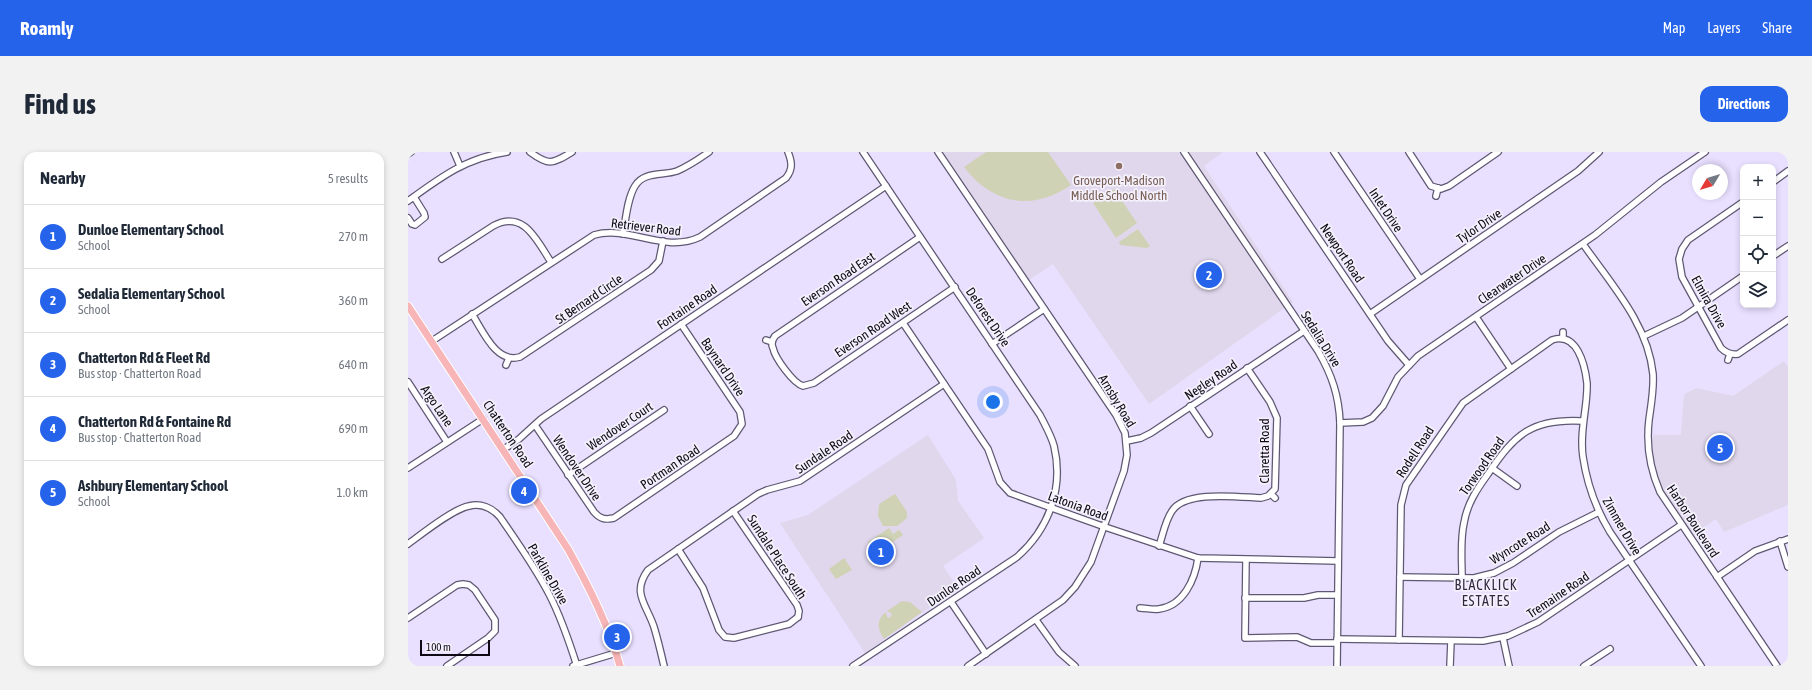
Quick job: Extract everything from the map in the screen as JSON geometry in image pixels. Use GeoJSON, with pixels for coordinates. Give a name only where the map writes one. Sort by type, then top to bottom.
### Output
{"type":"FeatureCollection","features":[{"type":"Feature","properties":{"kind":"main road","name":"Chatterton Road"},"geometry":{"type":"LineString","coordinates":[[408,306],[504,449],[575,561],[603,617],[620,666]]}},
{"type":"Feature","properties":{"kind":"street"},"geometry":{"type":"LineString","coordinates":[[454,152],[460,166]]}},
{"type":"Feature","properties":{"kind":"street"},"geometry":{"type":"LineString","coordinates":[[408,201],[460,166],[476,159],[507,152]]}},
{"type":"Feature","properties":{"kind":"street"},"geometry":{"type":"LineString","coordinates":[[530,152],[545,162],[550,163],[572,152]]}},
{"type":"Feature","properties":{"kind":"street"},"geometry":{"type":"LineString","coordinates":[[623,234],[631,196],[637,184],[648,176],[666,174],[681,169],[709,152]]}},
{"type":"Feature","properties":{"kind":"street","name":"Retriever Road"},"geometry":{"type":"LineString","coordinates":[[432,341],[594,234],[605,232],[682,243],[700,237],[782,182],[788,176],[792,163],[788,152]]}},
{"type":"Feature","properties":{"kind":"street","name":"Deforest Drive"},"geometry":{"type":"LineString","coordinates":[[863,152],[1040,415],[1054,445],[1058,478],[1052,508]]}},
{"type":"Feature","properties":{"kind":"street","name":"Arnsby Road"},"geometry":{"type":"LineString","coordinates":[[938,152],[1116,415],[1125,433],[1128,455],[1124,471],[1092,562],[1075,587],[1063,600],[1036,620],[968,666]]}},
{"type":"Feature","properties":{"kind":"street","name":"Sedalia Drive"},"geometry":{"type":"LineString","coordinates":[[1184,152],[1326,364],[1335,384],[1340,404],[1337,666]]}},
{"type":"Feature","properties":{"kind":"street","name":"Newport Road"},"geometry":{"type":"LineString","coordinates":[[1260,152],[1393,348],[1408,365]]}},
{"type":"Feature","properties":{"kind":"street","name":"Inlet Drive"},"geometry":{"type":"LineString","coordinates":[[1334,152],[1420,279]]}},
{"type":"Feature","properties":{"kind":"street"},"geometry":{"type":"LineString","coordinates":[[1409,152],[1430,184],[1438,188],[1447,187],[1498,152]]}},
{"type":"Feature","properties":{"kind":"street","name":"Tylor Drive"},"geometry":{"type":"LineString","coordinates":[[1370,314],[1578,171],[1599,152]]}},
{"type":"Feature","properties":{"kind":"street","name":"Clearwater Drive"},"geometry":{"type":"LineString","coordinates":[[1340,423],[1363,422],[1372,418],[1383,406],[1398,377],[1408,365],[1584,244],[1697,154],[1705,152]]}},
{"type":"Feature","properties":{"kind":"street"},"geometry":{"type":"LineString","coordinates":[[1776,180],[1788,171]]}},
{"type":"Feature","properties":{"kind":"street","name":"Fontaine Road"},"geometry":{"type":"LineString","coordinates":[[504,449],[519,439],[535,425],[681,324],[886,186]]}},
{"type":"Feature","properties":{"kind":"street"},"geometry":{"type":"LineString","coordinates":[[1436,196],[1438,188]]}},
{"type":"Feature","properties":{"kind":"street"},"geometry":{"type":"LineString","coordinates":[[408,218],[412,224],[415,225],[424,219],[425,216],[414,197]]}},
{"type":"Feature","properties":{"kind":"street","name":"Elmira Drive"},"geometry":{"type":"LineString","coordinates":[[1740,204],[1692,237],[1685,244],[1680,254],[1680,271],[1722,348],[1730,356],[1743,351],[1788,320]]}},
{"type":"Feature","properties":{"kind":"street"},"geometry":{"type":"LineString","coordinates":[[442,259],[493,226],[501,222],[511,220],[520,223],[527,228],[551,262]]}},
{"type":"Feature","properties":{"kind":"street","name":"Everson Road East"},"geometry":{"type":"LineString","coordinates":[[803,386],[793,380],[773,350],[769,341],[920,237]]}},
{"type":"Feature","properties":{"kind":"street","name":"St Bernard Circle"},"geometry":{"type":"LineString","coordinates":[[509,358],[523,356],[651,270],[659,261],[663,241]]}},
{"type":"Feature","properties":{"kind":"street","name":"Harbor Boulevard"},"geometry":{"type":"LineString","coordinates":[[1584,244],[1629,309],[1644,336],[1653,376],[1652,401],[1648,431],[1649,452],[1651,465],[1660,492],[1777,666]]}},
{"type":"Feature","properties":{"kind":"street"},"geometry":{"type":"LineString","coordinates":[[1776,254],[1788,246]]}},
{"type":"Feature","properties":{"kind":"street"},"geometry":{"type":"LineString","coordinates":[[1644,336],[1674,323],[1740,278]]}},
{"type":"Feature","properties":{"kind":"street","name":"Everson Road West"},"geometry":{"type":"LineString","coordinates":[[803,386],[814,383],[955,287]]}},
{"type":"Feature","properties":{"kind":"street"},"geometry":{"type":"LineString","coordinates":[[992,344],[1044,309]]}},
{"type":"Feature","properties":{"kind":"street"},"geometry":{"type":"LineString","coordinates":[[472,314],[496,350],[509,358],[506,365]]}},
{"type":"Feature","properties":{"kind":"street"},"geometry":{"type":"LineString","coordinates":[[1476,317],[1511,369]]}},
{"type":"Feature","properties":{"kind":"street","name":"Latonia Road"},"geometry":{"type":"LineString","coordinates":[[902,322],[988,449],[1003,487],[1010,493],[1159,546],[1198,558],[1338,561]]}},
{"type":"Feature","properties":{"kind":"street","name":"Baynard Drive"},"geometry":{"type":"LineString","coordinates":[[681,324],[738,408],[742,424]]}},
{"type":"Feature","properties":{"kind":"street","name":"Negley Road"},"geometry":{"type":"LineString","coordinates":[[1127,441],[1146,436],[1304,331]]}},
{"type":"Feature","properties":{"kind":"street","name":"Rodell Road"},"geometry":{"type":"LineString","coordinates":[[1400,640],[1402,505],[1406,485],[1463,403],[1552,340],[1563,335]]}},
{"type":"Feature","properties":{"kind":"street","name":"Zimmer Drive"},"geometry":{"type":"LineString","coordinates":[[1563,335],[1574,346],[1582,362],[1585,373],[1586,398],[1583,421],[1583,455],[1585,472],[1599,512],[1698,665]]}},
{"type":"Feature","properties":{"kind":"street","name":"Claretta Road"},"geometry":{"type":"LineString","coordinates":[[1159,546],[1172,511],[1183,501],[1198,497],[1261,498],[1273,496],[1276,485],[1277,418],[1270,402],[1247,368]]}},
{"type":"Feature","properties":{"kind":"street","name":"Argo Lane"},"geometry":{"type":"LineString","coordinates":[[408,382],[448,442]]}},
{"type":"Feature","properties":{"kind":"street","name":"Sundale Road"},"geometry":{"type":"LineString","coordinates":[[664,666],[654,628],[643,603],[640,586],[648,570],[762,492],[800,481],[944,384]]}},
{"type":"Feature","properties":{"kind":"street"},"geometry":{"type":"LineString","coordinates":[[1190,406],[1209,434]]}},
{"type":"Feature","properties":{"kind":"street","name":"Wendover Court"},"geometry":{"type":"LineString","coordinates":[[568,475],[664,410]]}},
{"type":"Feature","properties":{"kind":"street"},"geometry":{"type":"LineString","coordinates":[[408,468],[483,418]]}},
{"type":"Feature","properties":{"kind":"street","name":"Torwood Road"},"geometry":{"type":"LineString","coordinates":[[1462,578],[1462,533],[1465,515],[1476,490],[1505,449],[1522,434],[1532,428],[1557,420],[1583,421]]}},
{"type":"Feature","properties":{"kind":"street","name":"Portman Road"},"geometry":{"type":"LineString","coordinates":[[604,519],[614,518],[734,436],[742,424]]}},
{"type":"Feature","properties":{"kind":"street","name":"Wendover Drive"},"geometry":{"type":"LineString","coordinates":[[535,425],[594,512],[598,517],[604,519]]}},
{"type":"Feature","properties":{"kind":"street"},"geometry":{"type":"LineString","coordinates":[[1492,468],[1517,486]]}},
{"type":"Feature","properties":{"kind":"street","name":"Parkline Drive"},"geometry":{"type":"LineString","coordinates":[[408,544],[458,511],[469,506],[482,506],[492,510],[500,517],[536,570],[562,622],[575,666]]}},
{"type":"Feature","properties":{"kind":"street","name":"Dunloe Road"},"geometry":{"type":"LineString","coordinates":[[853,666],[1017,557],[1036,537],[1052,508]]}},
{"type":"Feature","properties":{"kind":"street","name":"Sundale Place South"},"geometry":{"type":"LineString","coordinates":[[678,549],[703,588],[722,635],[728,638],[734,638],[789,624],[800,618],[797,606],[733,511]]}},
{"type":"Feature","properties":{"kind":"street","name":"Wyncote Road"},"geometry":{"type":"LineString","coordinates":[[1400,577],[1481,577],[1501,570],[1559,532],[1599,512]]}},
{"type":"Feature","properties":{"kind":"street","name":"Tremaine Road"},"geometry":{"type":"LineString","coordinates":[[1245,598],[1245,638],[1297,637],[1311,643],[1400,640],[1483,641],[1503,638],[1518,633],[1538,622],[1681,525]]}},
{"type":"Feature","properties":{"kind":"street"},"geometry":{"type":"LineString","coordinates":[[1717,577],[1755,551],[1788,539]]}},
{"type":"Feature","properties":{"kind":"street"},"geometry":{"type":"LineString","coordinates":[[1780,541],[1788,567]]}},
{"type":"Feature","properties":{"kind":"street"},"geometry":{"type":"LineString","coordinates":[[1140,608],[1161,609],[1179,599],[1192,582],[1198,558]]}},
{"type":"Feature","properties":{"kind":"street"},"geometry":{"type":"LineString","coordinates":[[1246,560],[1245,598],[1304,598],[1318,595],[1337,595]]}},
{"type":"Feature","properties":{"kind":"street"},"geometry":{"type":"LineString","coordinates":[[408,618],[455,586],[466,584],[471,586],[494,618],[496,628],[493,634],[488,638],[447,666]]}},
{"type":"Feature","properties":{"kind":"street"},"geometry":{"type":"LineString","coordinates":[[951,602],[986,654]]}},
{"type":"Feature","properties":{"kind":"street"},"geometry":{"type":"LineString","coordinates":[[1036,620],[1059,652],[1075,666]]}},
{"type":"Feature","properties":{"kind":"street"},"geometry":{"type":"LineString","coordinates":[[1503,638],[1509,666]]}},
{"type":"Feature","properties":{"kind":"street"},"geometry":{"type":"LineString","coordinates":[[1450,666],[1451,640]]}},
{"type":"Feature","properties":{"kind":"street"},"geometry":{"type":"LineString","coordinates":[[1584,666],[1610,649]]}},
{"type":"Feature","properties":{"kind":"street"},"geometry":{"type":"LineString","coordinates":[[575,666],[616,653]]}},
{"type":"Feature","properties":{"kind":"shaded area"},"geometry":{"type":"Polygon","coordinates":[[[938,152],[1221,152],[1222,153],[1204,166],[1293,302],[1149,404],[1053,264],[1026,282],[938,152]]]}},
{"type":"Feature","properties":{"kind":"shaded area"},"geometry":{"type":"Polygon","coordinates":[[[1784,361],[1788,367],[1788,505],[1724,532],[1716,519],[1692,535],[1665,495],[1659,481],[1653,457],[1653,435],[1681,435],[1684,395],[1686,393],[1697,388],[1733,396],[1784,361]]]}},
{"type":"Feature","properties":{"kind":"shaded area"},"geometry":{"type":"Polygon","coordinates":[[[928,435],[956,480],[958,501],[984,538],[943,566],[958,588],[865,653],[780,523],[808,515],[928,435]]]}},
{"type":"Feature","properties":{"kind":"green space"},"geometry":{"type":"Polygon","coordinates":[[[986,152],[1048,152],[1071,185],[1042,199],[1027,201],[1013,200],[1000,196],[975,180],[964,167],[986,152]]]}},
{"type":"Feature","properties":{"kind":"green space"},"geometry":{"type":"Polygon","coordinates":[[[1114,189],[1137,223],[1116,238],[1093,203],[1114,189]]]}},
{"type":"Feature","properties":{"kind":"green space"},"geometry":{"type":"Polygon","coordinates":[[[1138,229],[1150,246],[1147,248],[1120,245],[1119,242],[1138,229]]]}},
{"type":"Feature","properties":{"kind":"green space"},"geometry":{"type":"Polygon","coordinates":[[[895,494],[907,512],[907,518],[897,526],[883,526],[878,516],[879,504],[895,494]]]}},
{"type":"Feature","properties":{"kind":"green space"},"geometry":{"type":"Polygon","coordinates":[[[889,528],[893,534],[899,530],[903,535],[876,553],[868,542],[889,528]]]}},
{"type":"Feature","properties":{"kind":"green space"},"geometry":{"type":"Polygon","coordinates":[[[844,558],[852,570],[836,579],[829,569],[844,558]]]}},
{"type":"Feature","properties":{"kind":"green space"},"geometry":{"type":"Polygon","coordinates":[[[902,601],[910,602],[922,612],[884,639],[879,628],[880,618],[886,612],[887,617],[890,618],[892,614],[887,611],[902,601]]]}},
{"type":"Feature","properties":{"kind":"place","name":"Groveport-Madison Middle School North"},"geometry":{"type":"Point","coordinates":[1119,166]}},
{"type":"Feature","properties":{"kind":"place","name":"Sedalia Elementary School"},"geometry":{"type":"Point","coordinates":[1209,275]}},
{"type":"Feature","properties":{"kind":"place","name":"Ashbury Elementary School"},"geometry":{"type":"Point","coordinates":[1720,448]}},
{"type":"Feature","properties":{"kind":"place","name":"Chatterton Rd & Fontaine Rd"},"geometry":{"type":"Point","coordinates":[524,491]}},
{"type":"Feature","properties":{"kind":"place","name":"Dunloe Elementary School"},"geometry":{"type":"Point","coordinates":[881,552]}},
{"type":"Feature","properties":{"kind":"place","name":"Chatterton Rd & Fleet Rd"},"geometry":{"type":"Point","coordinates":[617,637]}},
{"type":"Feature","properties":{"kind":"district","name":"BLACKLICK ESTATES"},"geometry":{"type":"Point","coordinates":[1486,594]}}]}
